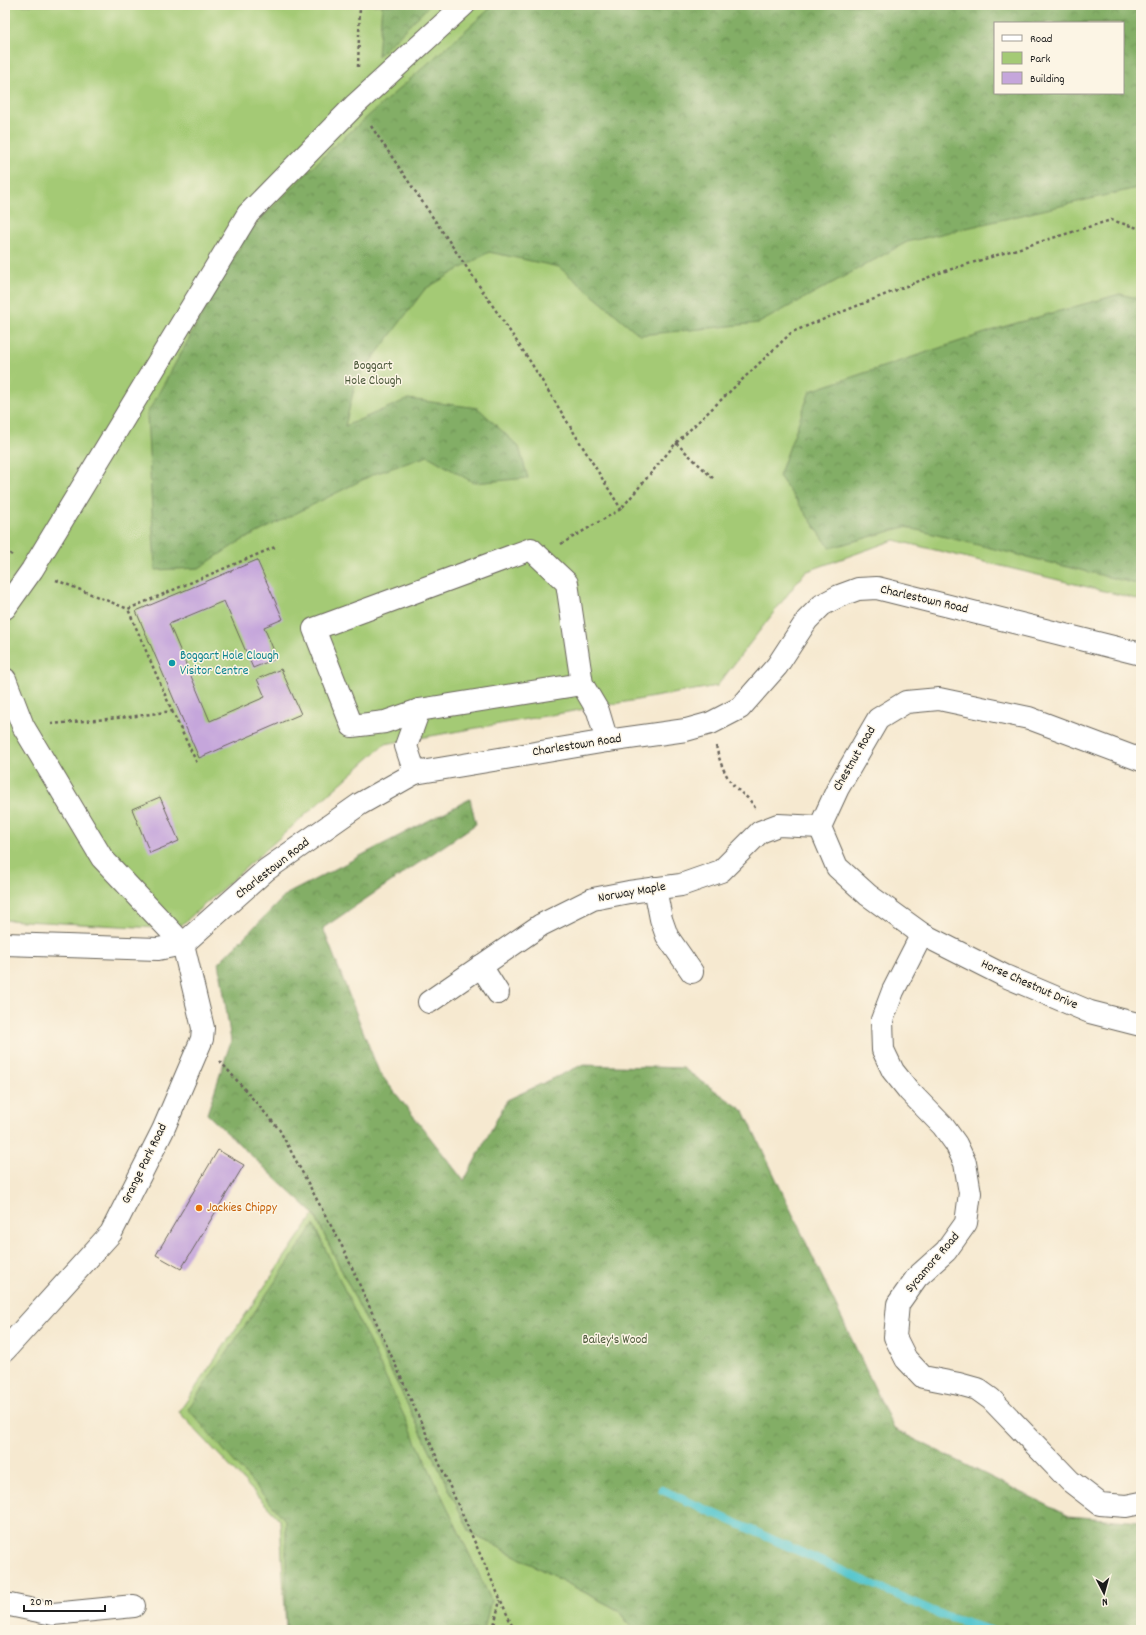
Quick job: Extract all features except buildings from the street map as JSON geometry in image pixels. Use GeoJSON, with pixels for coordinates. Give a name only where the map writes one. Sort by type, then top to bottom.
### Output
{"type":"FeatureCollection","features":[{"type":"Feature","properties":{"kind":"street"},"geometry":{"type":"LineString","coordinates":[[5,608],[32,570],[248,214],[356,104],[464,5]]}},
{"type":"Feature","properties":{"kind":"street"},"geometry":{"type":"LineString","coordinates":[[582,684],[419,710],[385,722],[352,726],[314,629],[531,549],[567,584],[582,684],[598,711],[607,741]]}},
{"type":"Feature","properties":{"kind":"street","name":"Charlestown Road"},"geometry":{"type":"LineString","coordinates":[[5,944],[158,949],[182,944],[266,870],[360,804],[415,773],[607,741],[686,730],[711,723],[740,708],[777,666],[807,620],[822,605],[839,596],[858,589],[877,588],[1141,654]]}},
{"type":"Feature","properties":{"kind":"street"},"geometry":{"type":"LineString","coordinates":[[5,679],[23,726],[102,858],[182,944]]}},
{"type":"Feature","properties":{"kind":"street","name":"Chestnut Road"},"geometry":{"type":"LineString","coordinates":[[820,827],[838,788],[878,719],[906,702],[939,699],[1029,718],[1141,760]]}},
{"type":"Feature","properties":{"kind":"street"},"geometry":{"type":"LineString","coordinates":[[415,773],[406,746],[419,710]]}},
{"type":"Feature","properties":{"kind":"street","name":"Norway Maple"},"geometry":{"type":"LineString","coordinates":[[429,1002],[541,925],[593,900],[629,892],[682,885],[721,872],[760,832],[778,825],[820,827]]}},
{"type":"Feature","properties":{"kind":"street"},"geometry":{"type":"LineString","coordinates":[[820,827],[837,867],[868,895],[922,934]]}},
{"type":"Feature","properties":{"kind":"street"},"geometry":{"type":"LineString","coordinates":[[655,888],[661,919],[667,936],[692,972]]}},
{"type":"Feature","properties":{"kind":"street","name":"Horse Chestnut Drive"},"geometry":{"type":"LineString","coordinates":[[922,934],[1006,976],[1090,1012],[1141,1025]]}},
{"type":"Feature","properties":{"kind":"street","name":"Sycamore Road"},"geometry":{"type":"LineString","coordinates":[[922,934],[894,991],[882,1020],[883,1050],[893,1071],[909,1091],[943,1126],[956,1144],[965,1163],[970,1193],[966,1223],[946,1251],[917,1277],[898,1304],[895,1337],[906,1359],[923,1377],[960,1384],[977,1390],[991,1399],[1070,1481],[1100,1504],[1126,1506],[1141,1503]]}},
{"type":"Feature","properties":{"kind":"street","name":"Grange Park Road"},"geometry":{"type":"LineString","coordinates":[[5,1350],[110,1233],[163,1130],[202,1039],[203,1028],[182,944]]}},
{"type":"Feature","properties":{"kind":"street"},"geometry":{"type":"LineString","coordinates":[[481,966],[498,993]]}},
{"type":"Feature","properties":{"kind":"street"},"geometry":{"type":"LineString","coordinates":[[5,1604],[53,1614],[134,1606]]}},
{"type":"Feature","properties":{"kind":"path"},"geometry":{"type":"LineString","coordinates":[[360,5],[356,104],[528,358],[621,508]]}},
{"type":"Feature","properties":{"kind":"path"},"geometry":{"type":"LineString","coordinates":[[541,558],[551,550],[621,508],[676,443],[792,332],[939,273],[1111,220],[1141,229]]}},
{"type":"Feature","properties":{"kind":"path"},"geometry":{"type":"LineString","coordinates":[[676,443],[715,480]]}},
{"type":"Feature","properties":{"kind":"path"},"geometry":{"type":"LineString","coordinates":[[128,609],[274,547]]}},
{"type":"Feature","properties":{"kind":"path"},"geometry":{"type":"LineString","coordinates":[[5,550],[32,570],[128,609],[172,711],[197,763]]}},
{"type":"Feature","properties":{"kind":"path"},"geometry":{"type":"LineString","coordinates":[[23,726],[129,717],[172,711]]}},
{"type":"Feature","properties":{"kind":"path"},"geometry":{"type":"LineString","coordinates":[[711,723],[722,768],[739,791],[750,798],[760,815],[765,830]]}},
{"type":"Feature","properties":{"kind":"path"},"geometry":{"type":"LineString","coordinates":[[202,1039],[279,1130],[344,1250],[514,1630]]}},
{"type":"Feature","properties":{"kind":"path"},"geometry":{"type":"LineString","coordinates":[[493,1630],[500,1600]]}},
{"type":"Feature","properties":{"kind":"green space","name":"Boggart Hole Clough"},"geometry":{"type":"Polygon","coordinates":[[[5,5],[1141,5],[1141,600],[894,540],[805,572],[717,686],[385,744],[177,929],[5,920],[5,5]]]}},
{"type":"Feature","properties":{"kind":"green space"},"geometry":{"type":"Polygon","coordinates":[[[382,5],[430,5],[378,56],[382,5]]]}},
{"type":"Feature","properties":{"kind":"green space"},"geometry":{"type":"Polygon","coordinates":[[[494,5],[1141,5],[1141,187],[907,242],[759,323],[640,335],[559,267],[489,252],[425,289],[356,381],[345,426],[408,399],[478,408],[519,447],[528,478],[474,483],[428,456],[374,474],[237,543],[199,568],[155,570],[147,414],[249,231],[331,149],[494,5]]]}},
{"type":"Feature","properties":{"kind":"green space"},"geometry":{"type":"Polygon","coordinates":[[[1120,294],[1141,299],[1141,585],[905,527],[830,548],[779,476],[810,391],[1006,326],[1120,294]]]}},
{"type":"Feature","properties":{"kind":"green space","name":"Bailey's Wood"},"geometry":{"type":"Polygon","coordinates":[[[470,799],[476,824],[323,928],[379,1072],[464,1181],[507,1100],[582,1065],[683,1068],[744,1111],[894,1429],[1069,1516],[1141,1522],[1141,1630],[633,1630],[618,1610],[470,1532],[314,1214],[207,1114],[231,1041],[219,962],[287,894],[470,799]]]}},
{"type":"Feature","properties":{"kind":"green space"},"geometry":{"type":"Polygon","coordinates":[[[314,1214],[470,1532],[618,1610],[633,1630],[286,1630],[280,1520],[179,1412],[314,1214]]]}},
{"type":"Feature","properties":{"kind":"green space"},"geometry":{"type":"Polygon","coordinates":[[[314,1225],[491,1600],[484,1630],[286,1630],[286,1521],[188,1409],[314,1225]]]}},
{"type":"Feature","properties":{"kind":"waterway"},"geometry":{"type":"LineString","coordinates":[[662,1490],[944,1616],[990,1630]]}},
{"type":"Feature","properties":{"kind":"place","name":"Boggart Hole Clough Visitor Centre"},"geometry":{"type":"Point","coordinates":[172,663]}},
{"type":"Feature","properties":{"kind":"place","name":"Jackies Chippy"},"geometry":{"type":"Point","coordinates":[199,1208]}}]}
